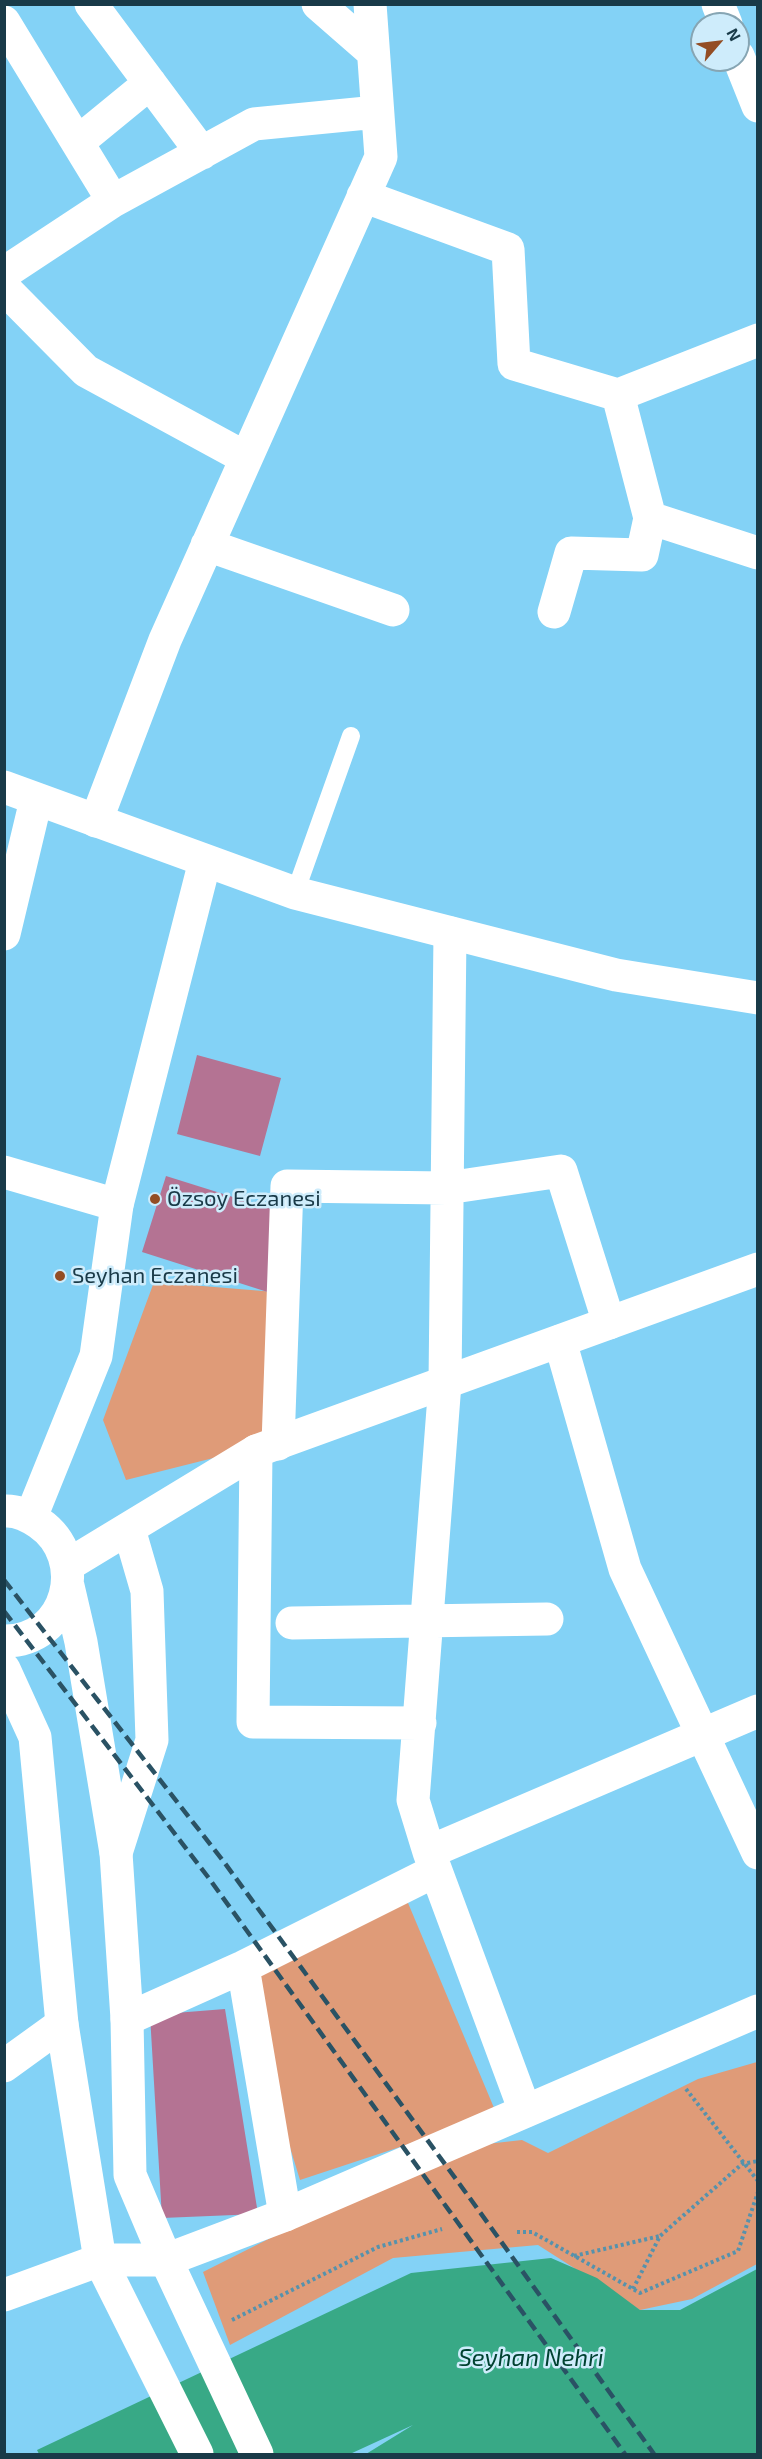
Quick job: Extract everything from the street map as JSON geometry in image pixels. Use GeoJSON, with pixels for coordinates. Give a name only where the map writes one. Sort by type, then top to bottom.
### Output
{"type":"FeatureCollection","features":[{"type":"Feature","properties":{"kind":"street"},"geometry":{"type":"LineString","coordinates":[[91,4],[202,153]]}},
{"type":"Feature","properties":{"kind":"street"},"geometry":{"type":"LineString","coordinates":[[318,4],[373,52]]}},
{"type":"Feature","properties":{"kind":"street"},"geometry":{"type":"LineString","coordinates":[[96,821],[165,640],[381,157],[370,4]]}},
{"type":"Feature","properties":{"kind":"street"},"geometry":{"type":"LineString","coordinates":[[4,22],[113,201]]}},
{"type":"Feature","properties":{"kind":"street"},"geometry":{"type":"LineString","coordinates":[[744,72],[758,106]]}},
{"type":"Feature","properties":{"kind":"street"},"geometry":{"type":"LineString","coordinates":[[78,142],[150,83]]}},
{"type":"Feature","properties":{"kind":"street"},"geometry":{"type":"LineString","coordinates":[[4,273],[113,201],[255,124],[378,112]]}},
{"type":"Feature","properties":{"kind":"street"},"geometry":{"type":"LineString","coordinates":[[363,196],[508,249],[514,364],[618,394],[758,340]]}},
{"type":"Feature","properties":{"kind":"street"},"geometry":{"type":"LineString","coordinates":[[4,288],[86,371],[246,458]]}},
{"type":"Feature","properties":{"kind":"street"},"geometry":{"type":"LineString","coordinates":[[554,612],[571,553],[642,555],[650,518],[618,394]]}},
{"type":"Feature","properties":{"kind":"street"},"geometry":{"type":"LineString","coordinates":[[650,518],[758,553]]}},
{"type":"Feature","properties":{"kind":"street"},"geometry":{"type":"LineString","coordinates":[[207,545],[393,610]]}},
{"type":"Feature","properties":{"kind":"street"},"geometry":{"type":"LineString","coordinates":[[4,787],[295,893],[616,975],[758,998]]}},
{"type":"Feature","properties":{"kind":"street"},"geometry":{"type":"LineString","coordinates":[[4,934],[36,800]]}},
{"type":"Feature","properties":{"kind":"street"},"geometry":{"type":"LineString","coordinates":[[205,861],[117,1205],[96,1356],[13,1510],[48,1529],[61,1545],[81,1642],[116,1854],[127,2019],[130,2175],[143,2211],[257,2454]]}},
{"type":"Feature","properties":{"kind":"street"},"geometry":{"type":"LineString","coordinates":[[450,933],[445,1383],[413,1800],[432,1862],[525,2111]]}},
{"type":"Feature","properties":{"kind":"street"},"geometry":{"type":"LineString","coordinates":[[420,1723],[253,1722],[267,1448],[287,1186],[447,1188],[561,1171],[609,1323]]}},
{"type":"Feature","properties":{"kind":"street"},"geometry":{"type":"LineString","coordinates":[[4,1172],[117,1205]]}},
{"type":"Feature","properties":{"kind":"street"},"geometry":{"type":"LineString","coordinates":[[4,1641],[13,1641],[33,1635],[50,1623],[62,1606],[68,1576],[129,1528],[267,1448],[758,1269]]}},
{"type":"Feature","properties":{"kind":"street"},"geometry":{"type":"LineString","coordinates":[[560,1341],[625,1569],[758,1853]]}},
{"type":"Feature","properties":{"kind":"street"},"geometry":{"type":"LineString","coordinates":[[116,1854],[152,1740],[147,1591],[129,1528]]}},
{"type":"Feature","properties":{"kind":"street"},"geometry":{"type":"LineString","coordinates":[[292,1623],[547,1619]]}},
{"type":"Feature","properties":{"kind":"street"},"geometry":{"type":"LineString","coordinates":[[4,1669],[34,1737],[62,2024],[100,2260],[197,2454]]}},
{"type":"Feature","properties":{"kind":"street"},"geometry":{"type":"LineString","coordinates":[[127,2019],[243,1967],[432,1862],[702,1734],[758,1711]]}},
{"type":"Feature","properties":{"kind":"street"},"geometry":{"type":"LineString","coordinates":[[243,1967],[285,2215]]}},
{"type":"Feature","properties":{"kind":"street"},"geometry":{"type":"LineString","coordinates":[[4,2295],[100,2260],[166,2260],[285,2215],[758,2011]]}},
{"type":"Feature","properties":{"kind":"street"},"geometry":{"type":"LineString","coordinates":[[10,2051],[62,2024]]}},
{"type":"Feature","properties":{"kind":"lane"},"geometry":{"type":"LineString","coordinates":[[295,893],[351,736]]}},
{"type":"Feature","properties":{"kind":"path"},"geometry":{"type":"LineString","coordinates":[[686,2089],[758,2181]]}},
{"type":"Feature","properties":{"kind":"path"},"geometry":{"type":"LineString","coordinates":[[633,2289],[660,2236],[742,2164],[758,2161]]}},
{"type":"Feature","properties":{"kind":"path"},"geometry":{"type":"LineString","coordinates":[[517,2232],[532,2232],[640,2293],[738,2252],[758,2192]]}},
{"type":"Feature","properties":{"kind":"path"},"geometry":{"type":"LineString","coordinates":[[228,2322],[378,2247],[442,2229]]}},
{"type":"Feature","properties":{"kind":"path"},"geometry":{"type":"LineString","coordinates":[[573,2256],[660,2236]]}},
{"type":"Feature","properties":{"kind":"shaded area"},"geometry":{"type":"Polygon","coordinates":[[[154,1282],[275,1292],[273,1443],[126,1480],[103,1420],[154,1282]]]}},
{"type":"Feature","properties":{"kind":"shaded area"},"geometry":{"type":"Polygon","coordinates":[[[403,1891],[497,2115],[300,2180],[238,1978],[403,1891]]]}},
{"type":"Feature","properties":{"kind":"shaded area"},"geometry":{"type":"Polygon","coordinates":[[[757,2062],[757,2264],[692,2299],[640,2310],[538,2245],[393,2258],[230,2345],[203,2272],[332,2207],[460,2147],[522,2140],[548,2153],[698,2079],[757,2062]]]}},
{"type":"Feature","properties":{"kind":"water","name":"Seyhan Nehri"},"geometry":{"type":"Polygon","coordinates":[[[551,2258],[597,2278],[640,2310],[680,2310],[757,2269],[757,2454],[366,2454],[413,2425],[350,2454],[39,2454],[37,2450],[411,2273],[551,2258]]]}},
{"type":"Feature","properties":{"kind":"building"},"geometry":{"type":"Polygon","coordinates":[[[197,1055],[281,1078],[260,1156],[177,1134],[197,1055]]]}},
{"type":"Feature","properties":{"kind":"building"},"geometry":{"type":"Polygon","coordinates":[[[166,1176],[284,1213],[277,1295],[142,1252],[166,1176]]]}},
{"type":"Feature","properties":{"kind":"building"},"geometry":{"type":"Polygon","coordinates":[[[225,2009],[258,2214],[162,2218],[150,2015],[225,2009]]]}},
{"type":"Feature","properties":{"kind":"railway"},"geometry":{"type":"LineString","coordinates":[[4,1580],[224,1862],[654,2454]]}},
{"type":"Feature","properties":{"kind":"railway"},"geometry":{"type":"LineString","coordinates":[[4,1611],[208,1877],[625,2454]]}},
{"type":"Feature","properties":{"kind":"place","name":"Özsoy Eczanesi"},"geometry":{"type":"Point","coordinates":[155,1199]}},
{"type":"Feature","properties":{"kind":"place","name":"Seyhan Eczanesi"},"geometry":{"type":"Point","coordinates":[60,1276]}}]}
